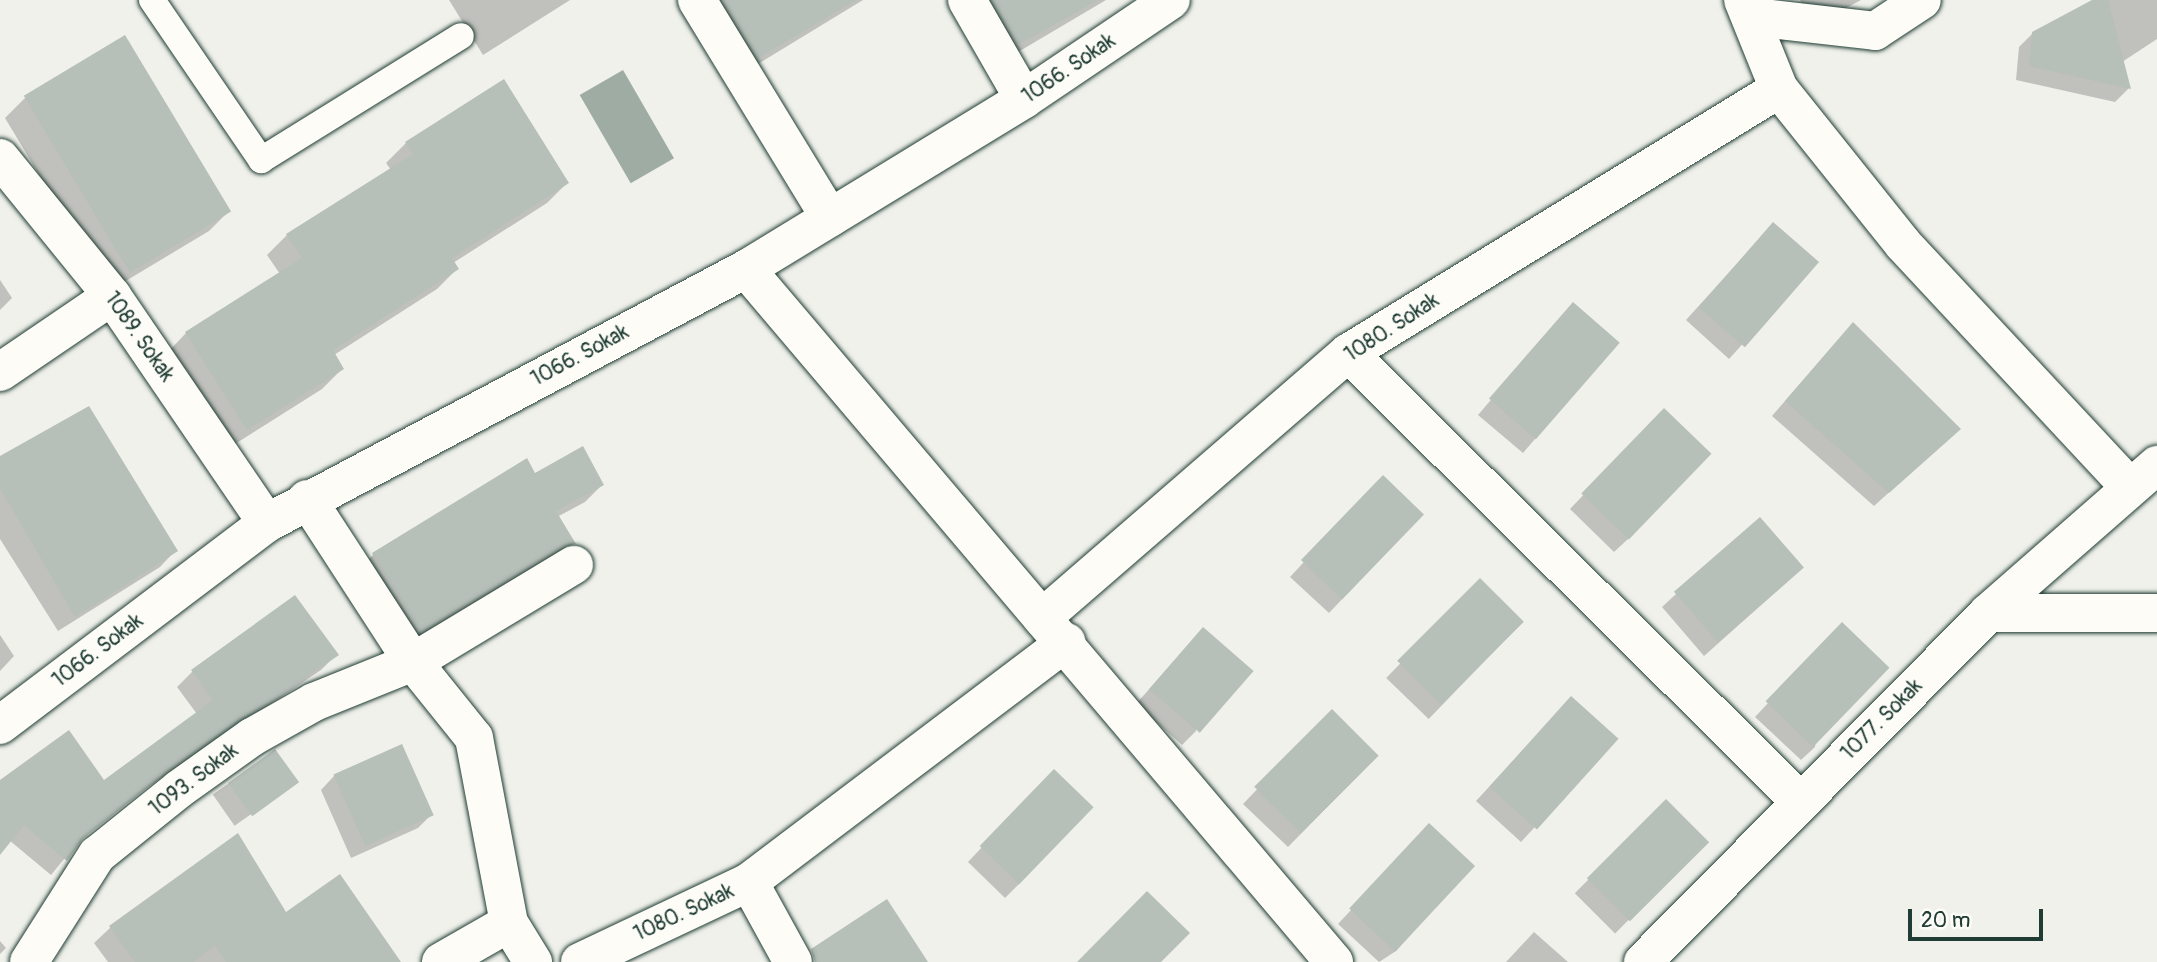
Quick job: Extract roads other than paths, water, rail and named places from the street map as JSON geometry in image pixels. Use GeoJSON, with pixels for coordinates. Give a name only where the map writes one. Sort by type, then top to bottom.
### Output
{"type":"FeatureCollection","features":[{"type":"Feature","properties":{"kind":"street"},"geometry":{"type":"LineString","coordinates":[[697,0],[830,218]]}},
{"type":"Feature","properties":{"kind":"street"},"geometry":{"type":"LineString","coordinates":[[967,0],[1024,99]]}},
{"type":"Feature","properties":{"kind":"street","name":"1066. Sokak"},"geometry":{"type":"LineString","coordinates":[[0,725],[267,523],[307,499],[746,270],[1024,99],[1171,0]]}},
{"type":"Feature","properties":{"kind":"street"},"geometry":{"type":"LineString","coordinates":[[1748,8],[1875,31],[1922,0]]}},
{"type":"Feature","properties":{"kind":"street"},"geometry":{"type":"LineString","coordinates":[[1748,8],[1779,89],[1903,244],[2143,475]]}},
{"type":"Feature","properties":{"kind":"street","name":"1080. Sokak"},"geometry":{"type":"LineString","coordinates":[[580,962],[749,882],[1054,630],[1348,353],[1779,89]]}},
{"type":"Feature","properties":{"kind":"street","name":"1089. Sokak"},"geometry":{"type":"LineString","coordinates":[[0,158],[112,296],[267,523]]}},
{"type":"Feature","properties":{"kind":"street"},"geometry":{"type":"LineString","coordinates":[[746,270],[1334,962]]}},
{"type":"Feature","properties":{"kind":"street"},"geometry":{"type":"LineString","coordinates":[[0,372],[112,296]]}},
{"type":"Feature","properties":{"kind":"street"},"geometry":{"type":"LineString","coordinates":[[1348,353],[1801,802]]}},
{"type":"Feature","properties":{"kind":"street","name":"1077. Sokak"},"geometry":{"type":"LineString","coordinates":[[1643,962],[1988,613],[2143,475]]}},
{"type":"Feature","properties":{"kind":"street"},"geometry":{"type":"LineString","coordinates":[[307,499],[414,662],[474,738],[509,923],[533,962]]}},
{"type":"Feature","properties":{"kind":"street","name":"1093. Sokak"},"geometry":{"type":"LineString","coordinates":[[29,962],[97,855],[179,789],[252,737],[314,702],[414,662],[574,565]]}},
{"type":"Feature","properties":{"kind":"street"},"geometry":{"type":"LineString","coordinates":[[1988,613],[2157,613]]}},
{"type":"Feature","properties":{"kind":"street"},"geometry":{"type":"LineString","coordinates":[[749,882],[793,962]]}},
{"type":"Feature","properties":{"kind":"street"},"geometry":{"type":"LineString","coordinates":[[441,962],[509,923]]}},
{"type":"Feature","properties":{"kind":"lane"},"geometry":{"type":"LineString","coordinates":[[152,0],[261,160],[461,36]]}}]}
